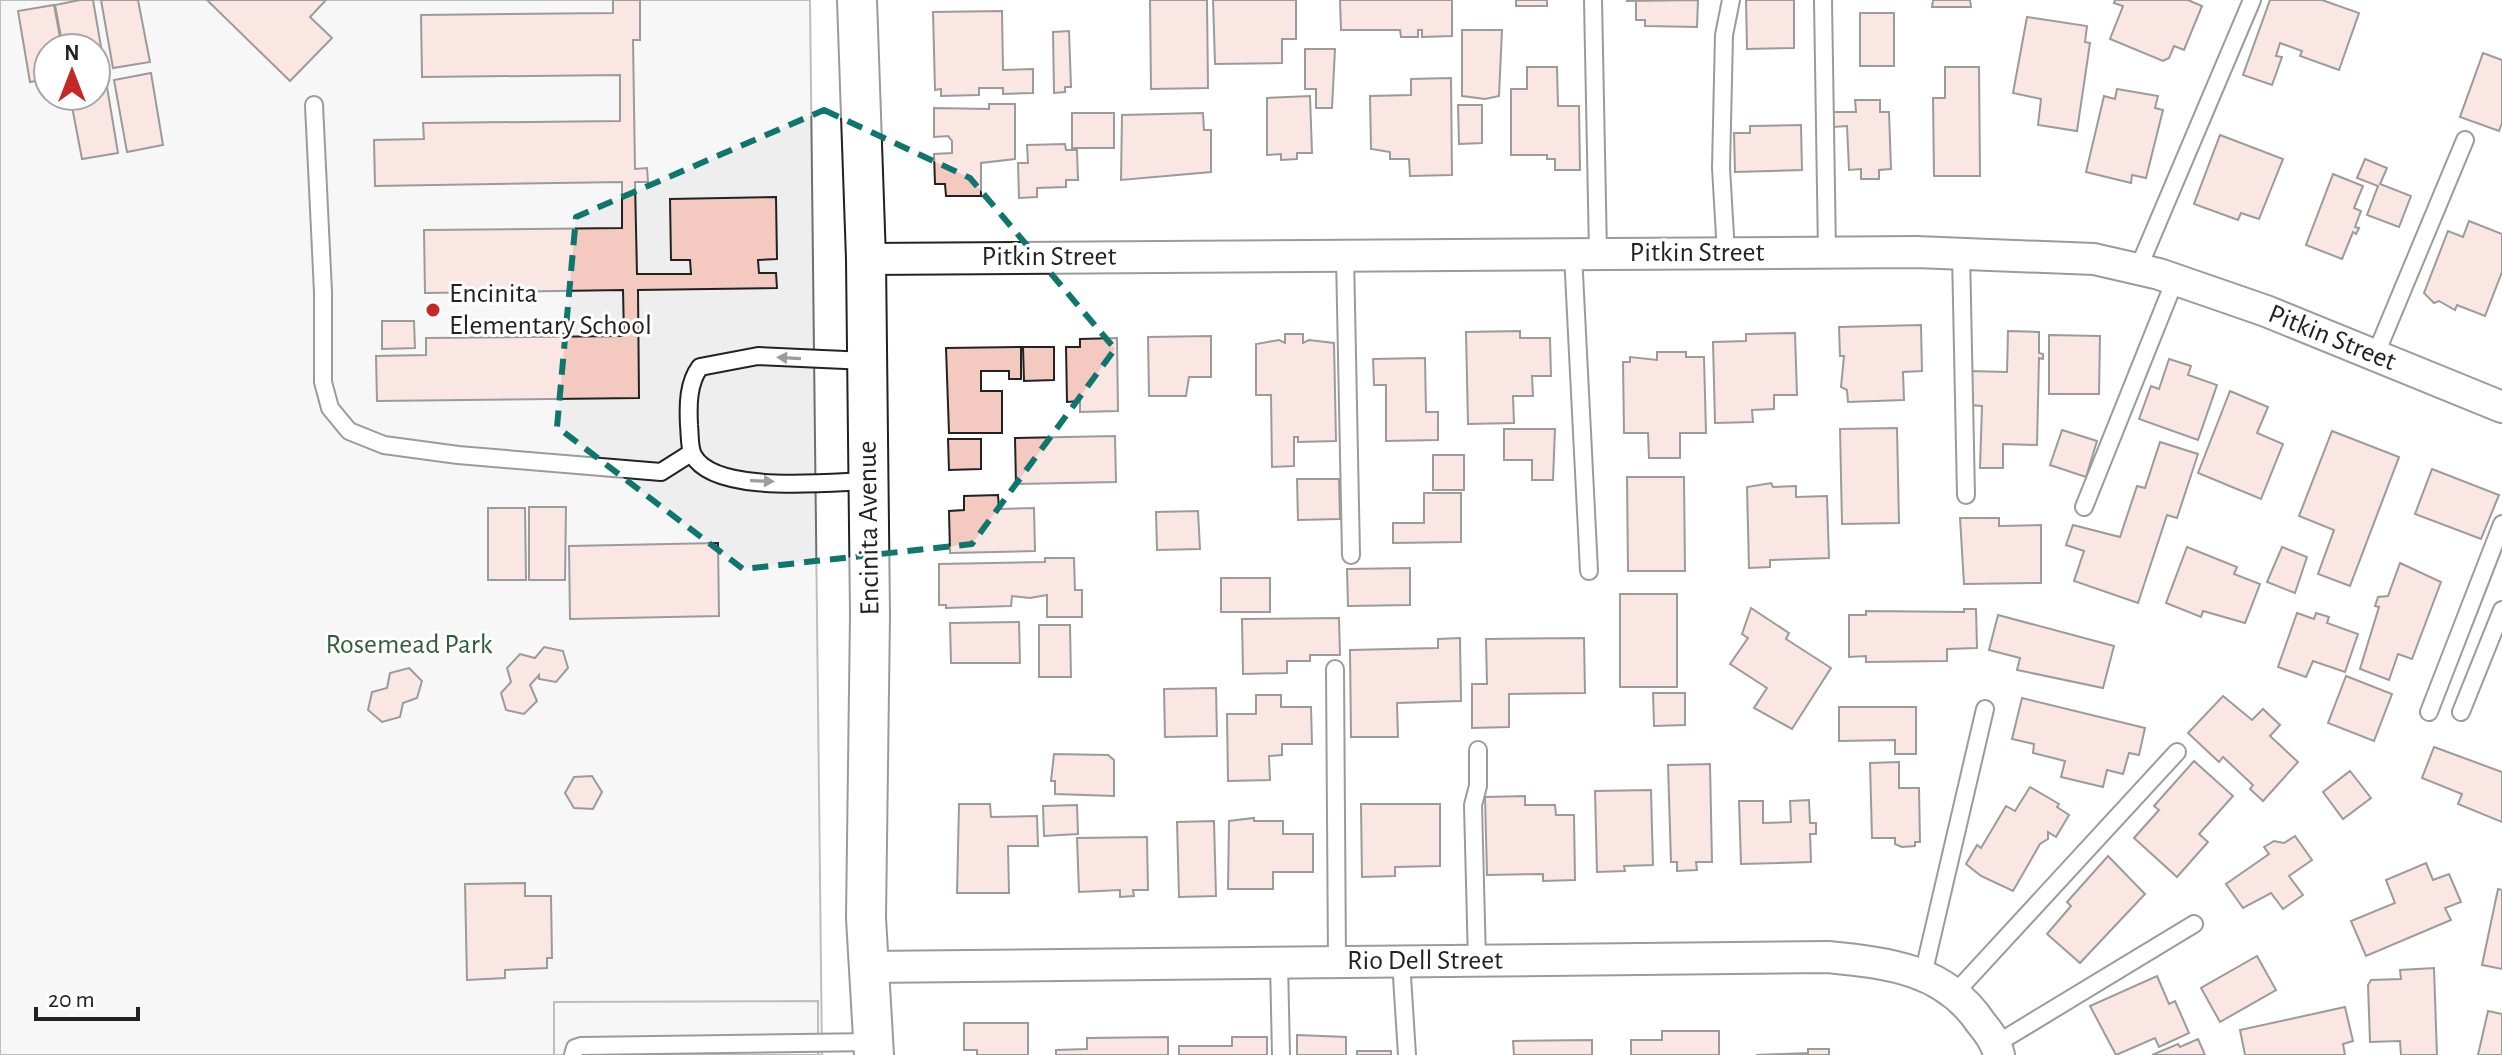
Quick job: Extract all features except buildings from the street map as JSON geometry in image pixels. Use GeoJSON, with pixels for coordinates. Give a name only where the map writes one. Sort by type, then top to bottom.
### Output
{"type":"FeatureCollection","features":[{"type":"Feature","properties":{"kind":"street","name":"Encinita Avenue"},"geometry":{"type":"LineString","coordinates":[[857,0],[866,259],[868,967],[874,1049]]}},
{"type":"Feature","properties":{"kind":"street","name":"Pitkin Street"},"geometry":{"type":"LineString","coordinates":[[866,259],[1827,252],[1961,253],[2094,259],[2175,280],[2266,311],[2502,407]]}},
{"type":"Feature","properties":{"kind":"street","name":"Rio Dell Street"},"geometry":{"type":"LineString","coordinates":[[868,967],[1828,957],[1894,964],[1941,982],[1962,999]]}},
{"type":"Feature","properties":{"kind":"street"},"geometry":{"type":"LineString","coordinates":[[1962,999],[1998,1050]]}},
{"type":"Feature","properties":{"kind":"lane"},"geometry":{"type":"LineString","coordinates":[[1589,571],[1585,254],[1593,0]]}},
{"type":"Feature","properties":{"kind":"lane"},"geometry":{"type":"LineString","coordinates":[[1726,253],[1721,168],[1723,50],[1731,0]]}},
{"type":"Feature","properties":{"kind":"lane"},"geometry":{"type":"LineString","coordinates":[[1823,0],[1827,252]]}},
{"type":"Feature","properties":{"kind":"lane"},"geometry":{"type":"LineString","coordinates":[[2138,269],[2252,0]]}},
{"type":"Feature","properties":{"kind":"lane"},"geometry":{"type":"LineString","coordinates":[[314,105],[323,292],[323,382],[330,408],[349,431],[384,445],[458,455],[661,472],[691,453]]}},
{"type":"Feature","properties":{"kind":"lane"},"geometry":{"type":"LineString","coordinates":[[2375,356],[2465,140]]}},
{"type":"Feature","properties":{"kind":"lane"},"geometry":{"type":"LineString","coordinates":[[1961,253],[1966,495]]}},
{"type":"Feature","properties":{"kind":"lane"},"geometry":{"type":"LineString","coordinates":[[1345,255],[1351,555]]}},
{"type":"Feature","properties":{"kind":"lane"},"geometry":{"type":"LineString","coordinates":[[2084,507],[2175,280]]}},
{"type":"Feature","properties":{"kind":"lane"},"geometry":{"type":"LineString","coordinates":[[867,361],[758,356],[700,367],[692,377],[688,410],[691,453],[703,468],[730,480],[869,481]]}},
{"type":"Feature","properties":{"kind":"lane"},"geometry":{"type":"LineString","coordinates":[[2429,712],[2502,524]]}},
{"type":"Feature","properties":{"kind":"lane"},"geometry":{"type":"LineString","coordinates":[[2461,712],[2502,610]]}},
{"type":"Feature","properties":{"kind":"lane"},"geometry":{"type":"LineString","coordinates":[[1335,669],[1337,962]]}},
{"type":"Feature","properties":{"kind":"lane"},"geometry":{"type":"LineString","coordinates":[[1923,975],[1985,709]]}},
{"type":"Feature","properties":{"kind":"lane"},"geometry":{"type":"LineString","coordinates":[[1477,961],[1473,805],[1478,786],[1478,750]]}},
{"type":"Feature","properties":{"kind":"lane"},"geometry":{"type":"LineString","coordinates":[[1962,999],[2177,752]]}},
{"type":"Feature","properties":{"kind":"lane"},"geometry":{"type":"LineString","coordinates":[[1998,1050],[2194,924]]}},
{"type":"Feature","properties":{"kind":"lane"},"geometry":{"type":"LineString","coordinates":[[1401,961],[1407,1055]]}},
{"type":"Feature","properties":{"kind":"lane"},"geometry":{"type":"LineString","coordinates":[[1279,962],[1281,1055]]}},
{"type":"Feature","properties":{"kind":"lane"},"geometry":{"type":"LineString","coordinates":[[573,1055],[575,1048],[581,1046],[874,1049]]}},
{"type":"Feature","properties":{"kind":"highlighted area"},"geometry":{"type":"Polygon","coordinates":[[[824,110],[970,178],[1115,349],[972,544],[743,569],[557,427],[576,217],[824,110]]]}},
{"type":"Feature","properties":{"kind":"green space","name":"Rosemead Park"},"geometry":{"type":"Polygon","coordinates":[[[0,0],[810,0],[822,1055],[0,1055],[0,0]]]}},
{"type":"Feature","properties":{"kind":"shaded area"},"geometry":{"type":"Polygon","coordinates":[[[818,1001],[818,1055],[554,1055],[554,1002],[818,1001]]]}},
{"type":"Feature","properties":{"kind":"place","name":"Encinita Elementary School"},"geometry":{"type":"Point","coordinates":[433,310]}}]}
